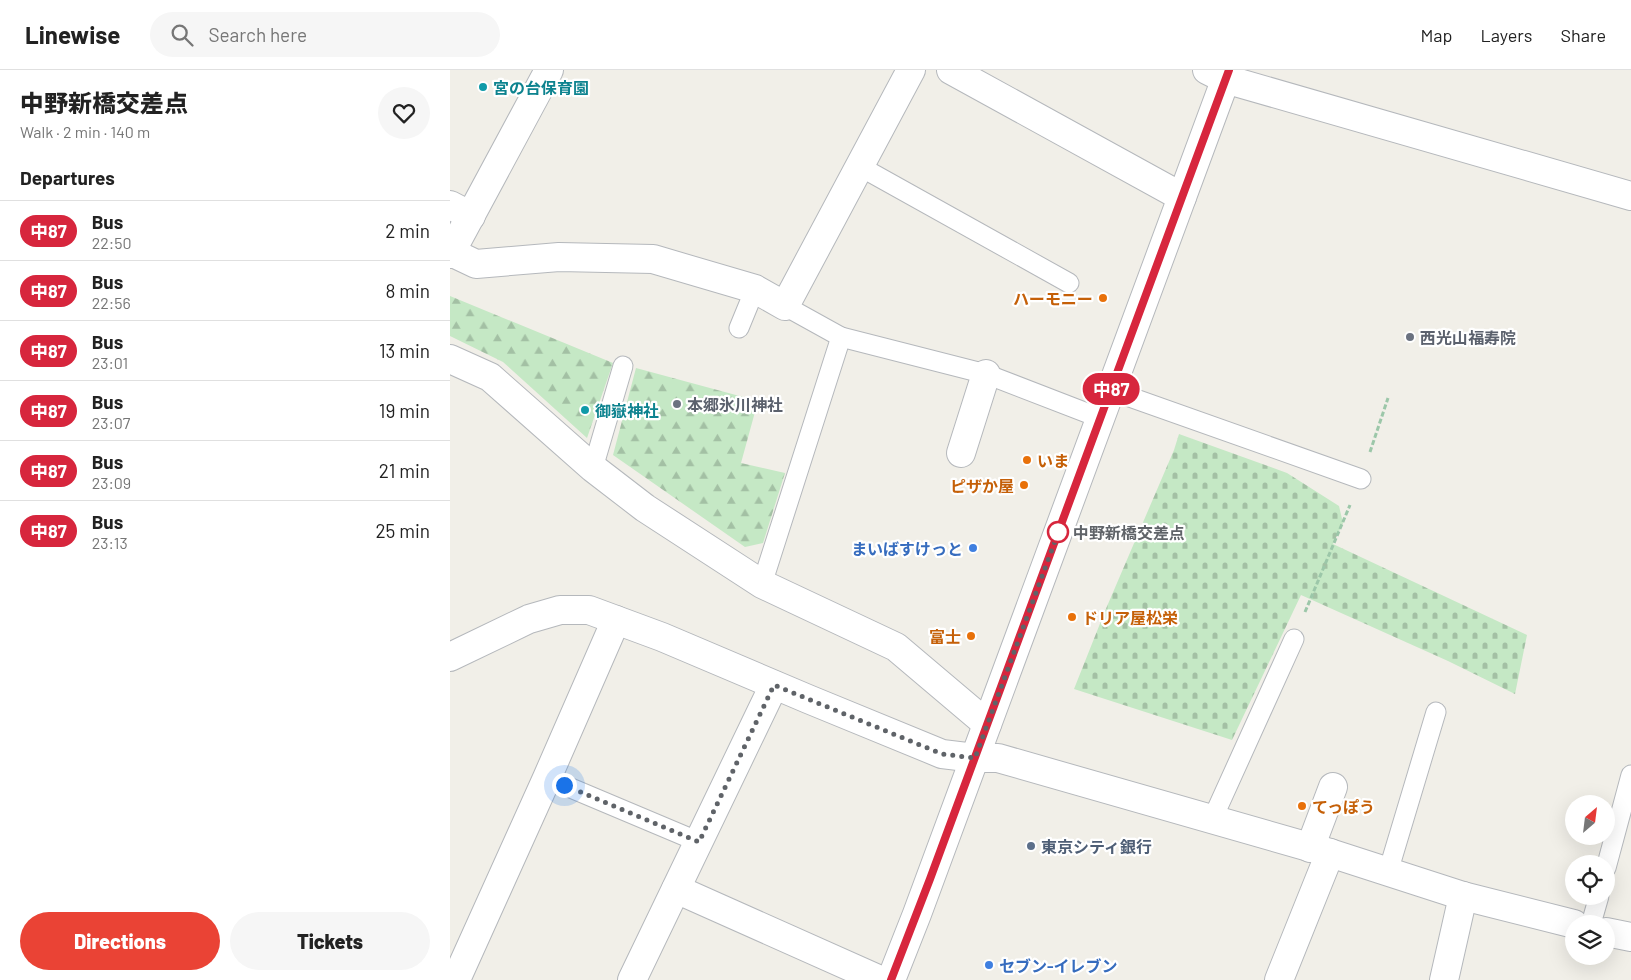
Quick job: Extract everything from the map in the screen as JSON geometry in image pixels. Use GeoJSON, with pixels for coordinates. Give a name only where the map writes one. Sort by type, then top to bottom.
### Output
{"type":"FeatureCollection","features":[{"type":"Feature","properties":{"kind":"street"},"geometry":{"type":"LineString","coordinates":[[549,70],[460,211],[450,253],[476,264],[559,257],[653,259],[755,289],[785,306],[911,70]]}},
{"type":"Feature","properties":{"kind":"street"},"geometry":{"type":"LineString","coordinates":[[951,70],[1182,197]]}},
{"type":"Feature","properties":{"kind":"street"},"geometry":{"type":"LineString","coordinates":[[891,980],[1182,197],[1220,73],[1631,196]]}},
{"type":"Feature","properties":{"kind":"street"},"geometry":{"type":"LineString","coordinates":[[450,358],[490,377],[593,468],[645,508],[762,584],[896,647],[987,724]]}},
{"type":"Feature","properties":{"kind":"street"},"geometry":{"type":"LineString","coordinates":[[961,453],[986,374]]}},
{"type":"Feature","properties":{"kind":"street"},"geometry":{"type":"LineString","coordinates":[[450,657],[529,619],[560,610],[589,610],[662,637],[942,754],[975,758],[998,758],[1320,851],[1463,896],[1565,922]]}},
{"type":"Feature","properties":{"kind":"street"},"geometry":{"type":"LineString","coordinates":[[461,976],[616,620]]}},
{"type":"Feature","properties":{"kind":"street"},"geometry":{"type":"LineString","coordinates":[[632,980],[774,685]]}},
{"type":"Feature","properties":{"kind":"street"},"geometry":{"type":"LineString","coordinates":[[1279,980],[1320,851],[1333,787]]}},
{"type":"Feature","properties":{"kind":"street"},"geometry":{"type":"LineString","coordinates":[[676,889],[880,980]]}},
{"type":"Feature","properties":{"kind":"street"},"geometry":{"type":"LineString","coordinates":[[1444,980],[1463,896]]}},
{"type":"Feature","properties":{"kind":"street"},"geometry":{"type":"LineString","coordinates":[[1615,934],[1631,937]]}},
{"type":"Feature","properties":{"kind":"lane"},"geometry":{"type":"LineString","coordinates":[[859,166],[1069,283]]}},
{"type":"Feature","properties":{"kind":"lane"},"geometry":{"type":"LineString","coordinates":[[739,328],[755,289]]}},
{"type":"Feature","properties":{"kind":"lane"},"geometry":{"type":"LineString","coordinates":[[785,306],[841,337],[986,374],[1100,418]]}},
{"type":"Feature","properties":{"kind":"lane"},"geometry":{"type":"LineString","coordinates":[[762,584],[841,337]]}},
{"type":"Feature","properties":{"kind":"lane"},"geometry":{"type":"LineString","coordinates":[[593,468],[623,366]]}},
{"type":"Feature","properties":{"kind":"lane"},"geometry":{"type":"LineString","coordinates":[[1110,390],[1361,479]]}},
{"type":"Feature","properties":{"kind":"lane"},"geometry":{"type":"LineString","coordinates":[[1212,820],[1294,639]]}},
{"type":"Feature","properties":{"kind":"lane"},"geometry":{"type":"LineString","coordinates":[[1388,872],[1436,712]]}},
{"type":"Feature","properties":{"kind":"lane"},"geometry":{"type":"LineString","coordinates":[[1609,855],[1631,775]]}},
{"type":"Feature","properties":{"kind":"lane"},"geometry":{"type":"LineString","coordinates":[[547,778],[699,842]]}},
{"type":"Feature","properties":{"kind":"path"},"geometry":{"type":"LineString","coordinates":[[1316,587],[1333,546]]}},
{"type":"Feature","properties":{"kind":"green space"},"geometry":{"type":"Polygon","coordinates":[[[450,296],[613,363],[587,438],[503,362],[450,336],[450,296]]]}},
{"type":"Feature","properties":{"kind":"green space"},"geometry":{"type":"Polygon","coordinates":[[[636,368],[758,401],[741,463],[785,473],[763,543],[745,547],[613,455],[636,368]]]}},
{"type":"Feature","properties":{"kind":"green space"},"geometry":{"type":"Polygon","coordinates":[[[1179,434],[1287,473],[1339,506],[1343,523],[1333,544],[1527,635],[1515,694],[1448,661],[1301,595],[1232,740],[1074,689],[1179,434]]]}},
{"type":"Feature","properties":{"kind":"bus line","name":"中87"},"geometry":{"type":"LineString","coordinates":[[891,980],[1229,70]]}},
{"type":"Feature","properties":{"kind":"place","name":"宮の台保育園"},"geometry":{"type":"Point","coordinates":[483,87]}},
{"type":"Feature","properties":{"kind":"place","name":"ハーモニー"},"geometry":{"type":"Point","coordinates":[1103,298]}},
{"type":"Feature","properties":{"kind":"place","name":"西光山福寿院"},"geometry":{"type":"Point","coordinates":[1410,337]}},
{"type":"Feature","properties":{"kind":"place","name":"本郷氷川神社"},"geometry":{"type":"Point","coordinates":[677,404]}},
{"type":"Feature","properties":{"kind":"place","name":"御嶽神社"},"geometry":{"type":"Point","coordinates":[585,410]}},
{"type":"Feature","properties":{"kind":"place","name":"いま"},"geometry":{"type":"Point","coordinates":[1027,460]}},
{"type":"Feature","properties":{"kind":"place","name":"ピザか屋"},"geometry":{"type":"Point","coordinates":[1024,485]}},
{"type":"Feature","properties":{"kind":"place","name":"中野新橋交差点"},"geometry":{"type":"Point","coordinates":[1058,532]}},
{"type":"Feature","properties":{"kind":"place","name":"まいばすけっと"},"geometry":{"type":"Point","coordinates":[973,548]}},
{"type":"Feature","properties":{"kind":"place","name":"ドリア屋松栄"},"geometry":{"type":"Point","coordinates":[1072,617]}},
{"type":"Feature","properties":{"kind":"place","name":"富士"},"geometry":{"type":"Point","coordinates":[971,636]}},
{"type":"Feature","properties":{"kind":"place","name":"てっぽう"},"geometry":{"type":"Point","coordinates":[1302,806]}},
{"type":"Feature","properties":{"kind":"place","name":"東京シティ銀行"},"geometry":{"type":"Point","coordinates":[1031,846]}},
{"type":"Feature","properties":{"kind":"place","name":"セブン-イレブン"},"geometry":{"type":"Point","coordinates":[989,965]}},
{"type":"Feature","properties":{"kind":"route"},"geometry":{"type":"LineString","coordinates":[[564,785],[699,842],[774,685],[942,754],[975,758],[1061,525],[1058,532]]}}]}
